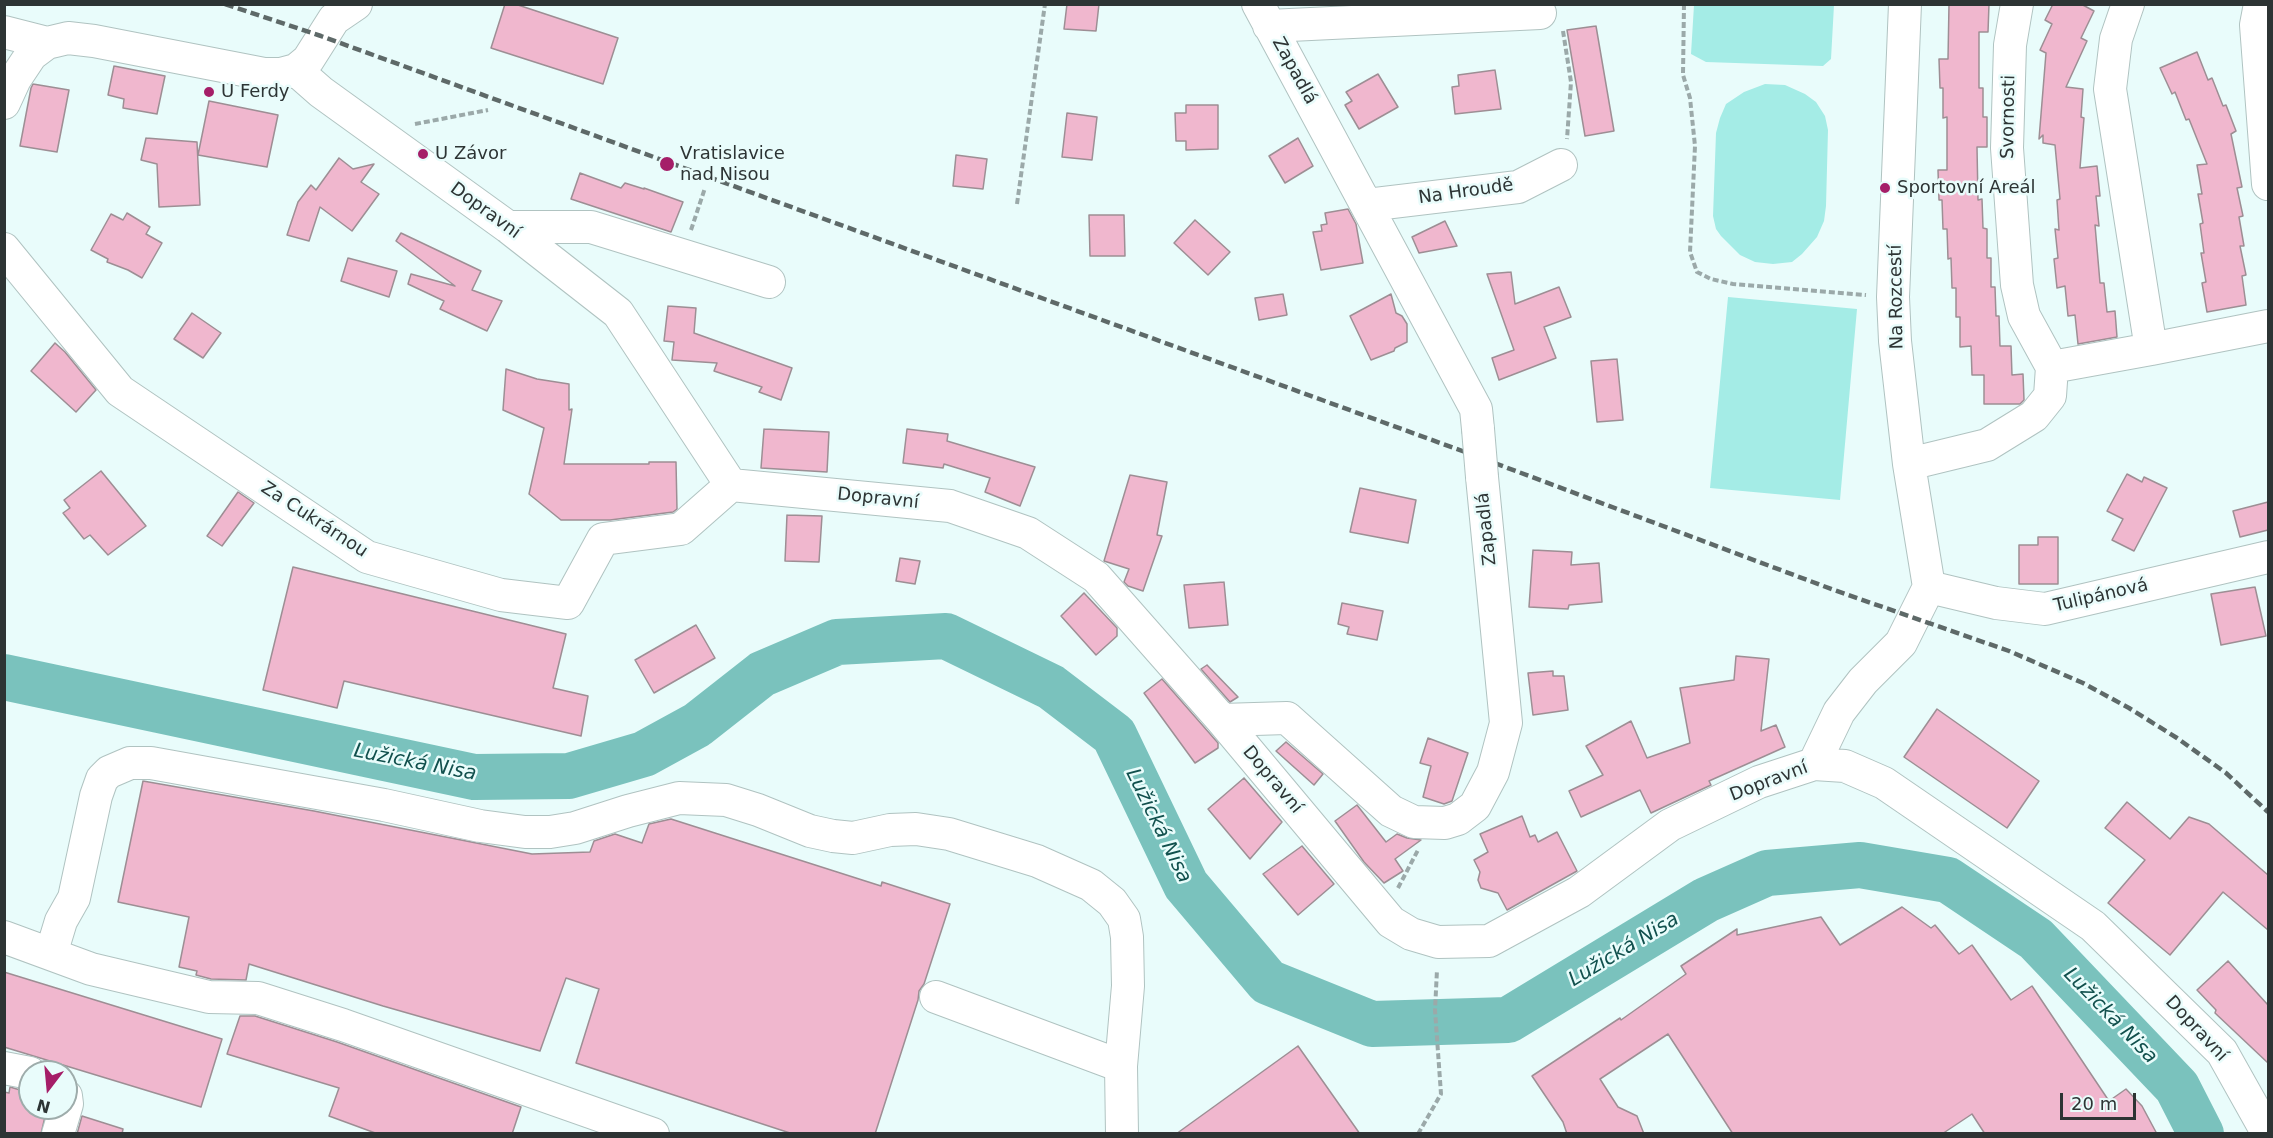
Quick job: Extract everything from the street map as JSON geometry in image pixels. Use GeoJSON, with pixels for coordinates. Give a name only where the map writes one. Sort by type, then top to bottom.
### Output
{"type":"FeatureCollection","features":[{"type":"Feature","properties":{"kind":"street"},"geometry":{"type":"LineString","coordinates":[[4,103],[15,79],[31,56],[47,43],[68,38],[264,74],[280,74],[296,70],[308,60],[334,19],[356,4]]}},
{"type":"Feature","properties":{"kind":"street","name":"Na Rozcestí"},"geometry":{"type":"LineString","coordinates":[[1905,4],[1893,297],[1895,341],[1909,464],[1929,587]]}},
{"type":"Feature","properties":{"kind":"street","name":"Svornosti"},"geometry":{"type":"LineString","coordinates":[[2017,4],[2010,45],[2007,148],[2017,285],[2024,316],[2052,367]]}},
{"type":"Feature","properties":{"kind":"street"},"geometry":{"type":"LineString","coordinates":[[2128,4],[2116,39],[2110,89],[2151,349]]}},
{"type":"Feature","properties":{"kind":"street"},"geometry":{"type":"LineString","coordinates":[[2260,4],[2256,25],[2268,184]]}},
{"type":"Feature","properties":{"kind":"street"},"geometry":{"type":"LineString","coordinates":[[1264,15],[1540,13]]}},
{"type":"Feature","properties":{"kind":"street","name":"Zapadlá"},"geometry":{"type":"LineString","coordinates":[[1222,720],[1287,718],[1391,812],[1414,822],[1445,823],[1458,819],[1476,806],[1493,772],[1506,723],[1476,409],[1264,15]]}},
{"type":"Feature","properties":{"kind":"street"},"geometry":{"type":"LineString","coordinates":[[4,32],[47,43]]}},
{"type":"Feature","properties":{"kind":"street","name":"Dopravní"},"geometry":{"type":"LineString","coordinates":[[296,70],[321,92],[508,227],[618,313],[731,485],[950,506],[1028,533],[1096,577],[1222,720],[1391,922],[1411,934],[1438,942],[1490,941],[1579,892],[1670,825],[1759,782],[1814,764],[1845,766],[1884,783],[2093,926],[2222,1052],[2268,1134]]}},
{"type":"Feature","properties":{"kind":"street","name":"Na Hroudě"},"geometry":{"type":"LineString","coordinates":[[1367,205],[1518,187],[1561,165]]}},
{"type":"Feature","properties":{"kind":"street"},"geometry":{"type":"LineString","coordinates":[[508,227],[591,227],[769,282]]}},
{"type":"Feature","properties":{"kind":"street","name":"Za Cukrárnou"},"geometry":{"type":"LineString","coordinates":[[4,249],[120,391],[367,557],[501,595],[568,603],[603,539],[681,529],[731,485]]}},
{"type":"Feature","properties":{"kind":"street"},"geometry":{"type":"LineString","coordinates":[[1909,464],[1988,445],[2034,416],[2050,396],[2052,367],[2268,326]]}},
{"type":"Feature","properties":{"kind":"street","name":"Tulipánová"},"geometry":{"type":"LineString","coordinates":[[1929,587],[1996,603],[2045,609],[2268,557]]}},
{"type":"Feature","properties":{"kind":"street"},"geometry":{"type":"LineString","coordinates":[[1814,764],[1839,712],[1863,681],[1901,643],[1929,587]]}},
{"type":"Feature","properties":{"kind":"street"},"geometry":{"type":"LineString","coordinates":[[51,954],[61,921],[74,898],[96,796],[102,779],[109,772],[130,763],[151,763],[372,803],[480,826],[525,832],[550,832],[575,828],[679,798],[726,800],[810,831],[833,836],[854,838],[890,830],[916,829],[949,834],[1037,861],[1091,885],[1112,902],[1124,919],[1128,938],[1128,986],[1121,1066],[1122,1134]]}},
{"type":"Feature","properties":{"kind":"street"},"geometry":{"type":"LineString","coordinates":[[4,937],[91,969],[209,997],[258,998],[343,1025],[653,1134]]}},
{"type":"Feature","properties":{"kind":"street"},"geometry":{"type":"LineString","coordinates":[[936,996],[1121,1066]]}},
{"type":"Feature","properties":{"kind":"path"},"geometry":{"type":"LineString","coordinates":[[1017,204],[1045,4]]}},
{"type":"Feature","properties":{"kind":"path"},"geometry":{"type":"LineString","coordinates":[[1684,4],[1683,75],[1690,98],[1695,146],[1690,252],[1697,272],[1711,279],[1733,284],[1893,297]]}},
{"type":"Feature","properties":{"kind":"path"},"geometry":{"type":"LineString","coordinates":[[1540,13],[1553,18],[1562,28],[1571,82],[1570,120],[1561,165]]}},
{"type":"Feature","properties":{"kind":"path"},"geometry":{"type":"LineString","coordinates":[[375,131],[488,110]]}},
{"type":"Feature","properties":{"kind":"path"},"geometry":{"type":"LineString","coordinates":[[683,255],[705,188]]}},
{"type":"Feature","properties":{"kind":"path"},"geometry":{"type":"LineString","coordinates":[[1395,894],[1421,846]]}},
{"type":"Feature","properties":{"kind":"path"},"geometry":{"type":"LineString","coordinates":[[1418,1134],[1441,1094],[1435,1010],[1438,942]]}},
{"type":"Feature","properties":{"kind":"shaded area"},"geometry":{"type":"Polygon","coordinates":[[[1694,5],[1834,5],[1831,59],[1823,66],[1706,62],[1691,54],[1694,5]]]}},
{"type":"Feature","properties":{"kind":"shaded area"},"geometry":{"type":"Polygon","coordinates":[[[1765,84],[1785,85],[1816,102],[1825,116],[1828,130],[1824,221],[1817,237],[1802,254],[1792,262],[1773,264],[1755,262],[1740,255],[1716,229],[1713,216],[1716,133],[1720,118],[1726,104],[1744,92],[1765,84]]]}},
{"type":"Feature","properties":{"kind":"shaded area"},"geometry":{"type":"Polygon","coordinates":[[[1728,297],[1857,309],[1840,500],[1710,488],[1728,297]]]}},
{"type":"Feature","properties":{"kind":"building"},"geometry":{"type":"Polygon","coordinates":[[[505,4],[515,4],[618,38],[603,84],[491,48],[505,4]]]}},
{"type":"Feature","properties":{"kind":"building"},"geometry":{"type":"Polygon","coordinates":[[[1067,4],[1099,4],[1096,31],[1064,29],[1067,4]]]}},
{"type":"Feature","properties":{"kind":"building"},"geometry":{"type":"Polygon","coordinates":[[[1949,4],[1989,4],[1988,32],[1979,32],[1979,88],[1983,88],[1983,117],[1987,117],[1987,147],[1977,147],[1978,200],[1982,199],[1983,228],[1987,229],[1987,258],[1991,258],[1991,287],[1995,287],[2000,346],[2011,346],[2012,375],[2023,374],[2024,400],[2020,404],[1984,404],[1984,375],[1972,375],[1971,346],[1960,347],[1960,317],[1956,317],[1956,288],[1952,288],[1947,229],[1943,229],[1938,170],[1947,170],[1947,117],[1943,118],[1943,88],[1940,88],[1939,59],[1948,59],[1949,4]]]}},
{"type":"Feature","properties":{"kind":"building"},"geometry":{"type":"Polygon","coordinates":[[[2053,4],[2081,4],[2094,11],[2081,38],[2087,41],[2066,87],[2083,89],[2081,117],[2084,118],[2080,168],[2097,166],[2100,196],[2096,196],[2099,226],[2095,225],[2100,283],[2104,283],[2107,312],[2115,311],[2117,337],[2078,344],[2075,315],[2068,316],[2065,286],[2057,288],[2054,259],[2058,258],[2055,229],[2059,230],[2057,200],[2060,199],[2055,145],[2043,143],[2043,135],[2039,139],[2046,53],[2040,50],[2052,24],[2045,20],[2053,4]]]}},
{"type":"Feature","properties":{"kind":"building"},"geometry":{"type":"Polygon","coordinates":[[[1596,26],[1614,131],[1585,136],[1567,30],[1596,26]]]}},
{"type":"Feature","properties":{"kind":"building"},"geometry":{"type":"Polygon","coordinates":[[[2197,52],[2208,80],[2212,78],[2223,106],[2226,105],[2236,131],[2231,134],[2242,187],[2237,188],[2243,216],[2239,217],[2244,246],[2240,246],[2246,275],[2242,276],[2246,305],[2207,312],[2202,283],[2206,282],[2201,253],[2204,253],[2200,224],[2203,223],[2198,194],[2202,194],[2197,165],[2207,164],[2189,119],[2186,120],[2175,92],[2172,94],[2160,68],[2197,52]]]}},
{"type":"Feature","properties":{"kind":"building"},"geometry":{"type":"Polygon","coordinates":[[[114,66],[165,76],[157,114],[123,108],[124,99],[108,95],[114,66]]]}},
{"type":"Feature","properties":{"kind":"building"},"geometry":{"type":"Polygon","coordinates":[[[1495,70],[1501,109],[1455,114],[1452,87],[1459,86],[1458,75],[1495,70]]]}},
{"type":"Feature","properties":{"kind":"building"},"geometry":{"type":"Polygon","coordinates":[[[1378,74],[1398,107],[1359,129],[1345,105],[1352,101],[1346,92],[1378,74]]]}},
{"type":"Feature","properties":{"kind":"building"},"geometry":{"type":"Polygon","coordinates":[[[33,84],[69,90],[57,152],[20,146],[33,84]]]}},
{"type":"Feature","properties":{"kind":"building"},"geometry":{"type":"Polygon","coordinates":[[[209,101],[278,115],[267,167],[198,155],[209,101]]]}},
{"type":"Feature","properties":{"kind":"building"},"geometry":{"type":"Polygon","coordinates":[[[1186,105],[1218,105],[1218,149],[1186,150],[1186,141],[1176,141],[1175,113],[1186,113],[1186,105]]]}},
{"type":"Feature","properties":{"kind":"building"},"geometry":{"type":"Polygon","coordinates":[[[1067,113],[1097,117],[1092,160],[1062,157],[1067,113]]]}},
{"type":"Feature","properties":{"kind":"building"},"geometry":{"type":"Polygon","coordinates":[[[146,138],[197,142],[200,205],[159,207],[157,164],[141,160],[146,138]]]}},
{"type":"Feature","properties":{"kind":"building"},"geometry":{"type":"Polygon","coordinates":[[[1298,138],[1313,166],[1285,183],[1269,156],[1298,138]]]}},
{"type":"Feature","properties":{"kind":"building"},"geometry":{"type":"Polygon","coordinates":[[[956,155],[987,159],[983,189],[953,186],[956,155]]]}},
{"type":"Feature","properties":{"kind":"building"},"geometry":{"type":"Polygon","coordinates":[[[339,158],[353,169],[374,164],[361,182],[379,194],[352,231],[320,207],[309,241],[287,235],[298,202],[311,185],[316,190],[339,158]]]}},
{"type":"Feature","properties":{"kind":"building"},"geometry":{"type":"Polygon","coordinates":[[[580,173],[621,188],[625,183],[683,202],[671,232],[571,199],[580,173]]]}},
{"type":"Feature","properties":{"kind":"building"},"geometry":{"type":"Polygon","coordinates":[[[1348,209],[1356,224],[1363,263],[1321,270],[1313,232],[1322,231],[1321,225],[1327,224],[1325,213],[1348,209]]]}},
{"type":"Feature","properties":{"kind":"building"},"geometry":{"type":"Polygon","coordinates":[[[127,213],[150,227],[146,234],[162,243],[142,278],[107,262],[108,259],[91,250],[111,214],[123,220],[127,213]]]}},
{"type":"Feature","properties":{"kind":"building"},"geometry":{"type":"Polygon","coordinates":[[[1089,215],[1124,215],[1125,256],[1090,256],[1089,215]]]}},
{"type":"Feature","properties":{"kind":"building"},"geometry":{"type":"Polygon","coordinates":[[[1195,220],[1230,252],[1208,275],[1174,243],[1195,220]]]}},
{"type":"Feature","properties":{"kind":"building"},"geometry":{"type":"Polygon","coordinates":[[[1445,221],[1457,246],[1419,253],[1412,237],[1445,221]]]}},
{"type":"Feature","properties":{"kind":"building"},"geometry":{"type":"Polygon","coordinates":[[[401,233],[481,271],[472,290],[502,301],[487,331],[440,309],[444,301],[408,284],[411,274],[455,286],[396,241],[401,233]]]}},
{"type":"Feature","properties":{"kind":"building"},"geometry":{"type":"Polygon","coordinates":[[[348,258],[397,271],[389,297],[341,281],[348,258]]]}},
{"type":"Feature","properties":{"kind":"building"},"geometry":{"type":"Polygon","coordinates":[[[1511,272],[1515,304],[1559,287],[1571,317],[1544,327],[1556,358],[1499,380],[1492,358],[1514,350],[1487,274],[1511,272]]]}},
{"type":"Feature","properties":{"kind":"building"},"geometry":{"type":"Polygon","coordinates":[[[1283,294],[1287,315],[1259,320],[1255,298],[1283,294]]]}},
{"type":"Feature","properties":{"kind":"building"},"geometry":{"type":"Polygon","coordinates":[[[1391,294],[1396,313],[1402,316],[1407,324],[1407,342],[1395,348],[1394,351],[1371,360],[1350,316],[1391,294]]]}},
{"type":"Feature","properties":{"kind":"building"},"geometry":{"type":"Polygon","coordinates":[[[668,306],[696,308],[694,333],[792,368],[781,400],[759,392],[762,387],[714,371],[717,363],[672,360],[674,342],[664,341],[668,306]]]}},
{"type":"Feature","properties":{"kind":"building"},"geometry":{"type":"Polygon","coordinates":[[[192,313],[221,333],[203,358],[174,339],[192,313]]]}},
{"type":"Feature","properties":{"kind":"building"},"geometry":{"type":"Polygon","coordinates":[[[55,343],[96,390],[76,412],[31,371],[55,343]]]}},
{"type":"Feature","properties":{"kind":"building"},"geometry":{"type":"Polygon","coordinates":[[[1617,359],[1623,420],[1597,422],[1591,361],[1617,359]]]}},
{"type":"Feature","properties":{"kind":"building"},"geometry":{"type":"Polygon","coordinates":[[[506,369],[537,379],[569,384],[569,410],[572,409],[564,464],[676,462],[677,509],[673,512],[610,520],[561,520],[529,494],[544,428],[503,410],[506,369]]]}},
{"type":"Feature","properties":{"kind":"building"},"geometry":{"type":"Polygon","coordinates":[[[764,429],[829,432],[827,472],[761,468],[764,429]]]}},
{"type":"Feature","properties":{"kind":"building"},"geometry":{"type":"Polygon","coordinates":[[[907,429],[948,434],[947,441],[1035,467],[1020,506],[985,492],[990,478],[944,464],[943,468],[903,463],[907,429]]]}},
{"type":"Feature","properties":{"kind":"building"},"geometry":{"type":"Polygon","coordinates":[[[101,471],[146,526],[108,555],[90,535],[84,539],[63,513],[70,508],[64,500],[101,471]]]}},
{"type":"Feature","properties":{"kind":"building"},"geometry":{"type":"Polygon","coordinates":[[[2127,474],[2142,482],[2144,477],[2167,488],[2134,551],[2112,540],[2123,519],[2107,511],[2127,474]]]}},
{"type":"Feature","properties":{"kind":"building"},"geometry":{"type":"Polygon","coordinates":[[[1130,475],[1167,482],[1157,535],[1162,536],[1143,591],[1128,586],[1124,582],[1129,569],[1104,561],[1130,475]]]}},
{"type":"Feature","properties":{"kind":"building"},"geometry":{"type":"Polygon","coordinates":[[[1360,488],[1416,500],[1408,543],[1350,532],[1360,488]]]}},
{"type":"Feature","properties":{"kind":"building"},"geometry":{"type":"Polygon","coordinates":[[[238,492],[254,503],[222,546],[207,536],[238,492]]]}},
{"type":"Feature","properties":{"kind":"building"},"geometry":{"type":"Polygon","coordinates":[[[2268,502],[2268,530],[2240,537],[2233,511],[2268,502]]]}},
{"type":"Feature","properties":{"kind":"building"},"geometry":{"type":"Polygon","coordinates":[[[787,515],[822,516],[819,562],[785,561],[787,515]]]}},
{"type":"Feature","properties":{"kind":"building"},"geometry":{"type":"Polygon","coordinates":[[[2038,537],[2058,537],[2058,584],[2019,584],[2019,545],[2038,545],[2038,537]]]}},
{"type":"Feature","properties":{"kind":"building"},"geometry":{"type":"Polygon","coordinates":[[[1533,550],[1572,552],[1571,565],[1599,563],[1602,602],[1569,605],[1568,609],[1529,607],[1533,550]]]}},
{"type":"Feature","properties":{"kind":"building"},"geometry":{"type":"Polygon","coordinates":[[[900,558],[920,561],[915,584],[896,581],[900,558]]]}},
{"type":"Feature","properties":{"kind":"building"},"geometry":{"type":"Polygon","coordinates":[[[293,567],[566,634],[553,688],[588,696],[581,736],[344,681],[337,708],[263,690],[293,567]]]}},
{"type":"Feature","properties":{"kind":"building"},"geometry":{"type":"Polygon","coordinates":[[[1224,582],[1228,625],[1189,628],[1184,585],[1224,582]]]}},
{"type":"Feature","properties":{"kind":"building"},"geometry":{"type":"Polygon","coordinates":[[[2255,587],[2266,636],[2221,645],[2211,594],[2255,587]]]}},
{"type":"Feature","properties":{"kind":"building"},"geometry":{"type":"Polygon","coordinates":[[[1084,593],[1117,628],[1117,636],[1096,655],[1061,616],[1084,593]]]}},
{"type":"Feature","properties":{"kind":"building"},"geometry":{"type":"Polygon","coordinates":[[[1342,603],[1383,611],[1377,640],[1347,634],[1349,627],[1338,624],[1342,603]]]}},
{"type":"Feature","properties":{"kind":"building"},"geometry":{"type":"Polygon","coordinates":[[[696,625],[715,658],[654,693],[635,660],[696,625]]]}},
{"type":"Feature","properties":{"kind":"building"},"geometry":{"type":"Polygon","coordinates":[[[1736,656],[1769,659],[1761,731],[1776,725],[1785,747],[1709,781],[1711,785],[1651,813],[1640,790],[1581,817],[1569,791],[1603,775],[1586,746],[1631,721],[1647,758],[1690,743],[1680,688],[1734,680],[1736,656]]]}},
{"type":"Feature","properties":{"kind":"building"},"geometry":{"type":"Polygon","coordinates":[[[1207,665],[1238,697],[1230,702],[1201,669],[1207,665]]]}},
{"type":"Feature","properties":{"kind":"building"},"geometry":{"type":"Polygon","coordinates":[[[1553,671],[1553,676],[1564,676],[1568,710],[1533,715],[1528,673],[1553,671]]]}},
{"type":"Feature","properties":{"kind":"building"},"geometry":{"type":"Polygon","coordinates":[[[1162,679],[1218,743],[1218,748],[1195,763],[1144,693],[1162,679]]]}},
{"type":"Feature","properties":{"kind":"building"},"geometry":{"type":"Polygon","coordinates":[[[1937,709],[2039,781],[2007,828],[1904,757],[1937,709]]]}},
{"type":"Feature","properties":{"kind":"building"},"geometry":{"type":"Polygon","coordinates":[[[1428,738],[1468,753],[1452,801],[1444,804],[1423,797],[1431,766],[1420,763],[1428,738]]]}},
{"type":"Feature","properties":{"kind":"building"},"geometry":{"type":"Polygon","coordinates":[[[1286,742],[1323,774],[1314,785],[1276,751],[1286,742]]]}},
{"type":"Feature","properties":{"kind":"building"},"geometry":{"type":"Polygon","coordinates":[[[1244,778],[1282,822],[1250,859],[1208,809],[1244,778]]]}},
{"type":"Feature","properties":{"kind":"building"},"geometry":{"type":"Polygon","coordinates":[[[143,781],[314,811],[532,854],[590,852],[594,841],[615,834],[642,843],[649,824],[671,819],[881,886],[882,882],[950,904],[924,984],[919,991],[875,1134],[793,1134],[576,1063],[599,989],[566,978],[540,1051],[383,1006],[249,964],[246,980],[211,979],[196,975],[197,971],[179,967],[189,917],[118,902],[143,781]]]}},
{"type":"Feature","properties":{"kind":"building"},"geometry":{"type":"Polygon","coordinates":[[[2127,802],[2170,839],[2189,817],[2209,824],[2268,875],[2268,930],[2223,892],[2170,955],[2108,903],[2145,860],[2105,828],[2127,802]]]}},
{"type":"Feature","properties":{"kind":"building"},"geometry":{"type":"Polygon","coordinates":[[[1357,805],[1386,842],[1397,834],[1421,840],[1395,859],[1403,871],[1384,883],[1364,862],[1335,821],[1357,805]]]}},
{"type":"Feature","properties":{"kind":"building"},"geometry":{"type":"Polygon","coordinates":[[[1522,816],[1530,837],[1535,835],[1538,842],[1557,832],[1577,871],[1507,910],[1498,893],[1481,888],[1478,880],[1480,872],[1474,860],[1488,852],[1480,834],[1522,816]]]}},
{"type":"Feature","properties":{"kind":"building"},"geometry":{"type":"Polygon","coordinates":[[[1302,846],[1334,884],[1298,915],[1263,874],[1302,846]]]}},
{"type":"Feature","properties":{"kind":"building"},"geometry":{"type":"Polygon","coordinates":[[[1902,907],[1931,928],[1935,925],[1959,954],[1972,945],[2011,1000],[2032,986],[2109,1101],[2126,1089],[2142,1106],[2157,1134],[1985,1134],[1972,1114],[1942,1134],[1733,1134],[1668,1034],[1600,1079],[1618,1107],[1637,1116],[1644,1134],[1567,1134],[1563,1122],[1532,1076],[1620,1018],[1621,1020],[1686,974],[1681,966],[1737,929],[1737,935],[1821,917],[1840,945],[1902,907]]]}},
{"type":"Feature","properties":{"kind":"building"},"geometry":{"type":"Polygon","coordinates":[[[2228,961],[2268,1005],[2268,1063],[2215,1013],[2216,1010],[2197,990],[2228,961]]]}},
{"type":"Feature","properties":{"kind":"building"},"geometry":{"type":"Polygon","coordinates":[[[4,972],[222,1039],[201,1107],[78,1070],[78,1060],[47,1060],[4,1047],[4,972]]]}},
{"type":"Feature","properties":{"kind":"building"},"geometry":{"type":"Polygon","coordinates":[[[240,1016],[255,1016],[337,1042],[521,1107],[512,1134],[378,1134],[329,1116],[339,1088],[227,1054],[240,1016]]]}},
{"type":"Feature","properties":{"kind":"building"},"geometry":{"type":"Polygon","coordinates":[[[1298,1046],[1360,1134],[1176,1134],[1298,1046]]]}},
{"type":"Feature","properties":{"kind":"building"},"geometry":{"type":"Polygon","coordinates":[[[10,1087],[18,1089],[18,1120],[44,1120],[41,1134],[4,1134],[4,1092],[9,1093],[10,1087]]]}},
{"type":"Feature","properties":{"kind":"building"},"geometry":{"type":"Polygon","coordinates":[[[82,1116],[123,1129],[122,1134],[77,1134],[82,1116]]]}},
{"type":"Feature","properties":{"kind":"waterway","name":"Lužická Nisa"},"geometry":{"type":"LineString","coordinates":[[4,677],[474,777],[569,776],[644,754],[697,725],[762,674],[837,642],[946,636],[1051,687],[1114,735],[1186,885],[1268,982],[1372,1024],[1508,1020],[1706,900],[1767,873],[1860,865],[1948,880],[2036,939],[2177,1087],[2201,1134]]}},
{"type":"Feature","properties":{"kind":"railway"},"geometry":{"type":"LineString","coordinates":[[225,4],[321,36],[1465,452],[1834,590],[2009,651],[2083,683],[2129,708],[2226,773],[2268,812]]}},
{"type":"Feature","properties":{"kind":"place","name":"U Ferdy"},"geometry":{"type":"Point","coordinates":[209,92]}},
{"type":"Feature","properties":{"kind":"place","name":"U Závor"},"geometry":{"type":"Point","coordinates":[423,154]}},
{"type":"Feature","properties":{"kind":"place","name":"Vratislavice nad Nisou"},"geometry":{"type":"Point","coordinates":[667,164]}},
{"type":"Feature","properties":{"kind":"place","name":"Sportovní Areál"},"geometry":{"type":"Point","coordinates":[1885,188]}}]}
